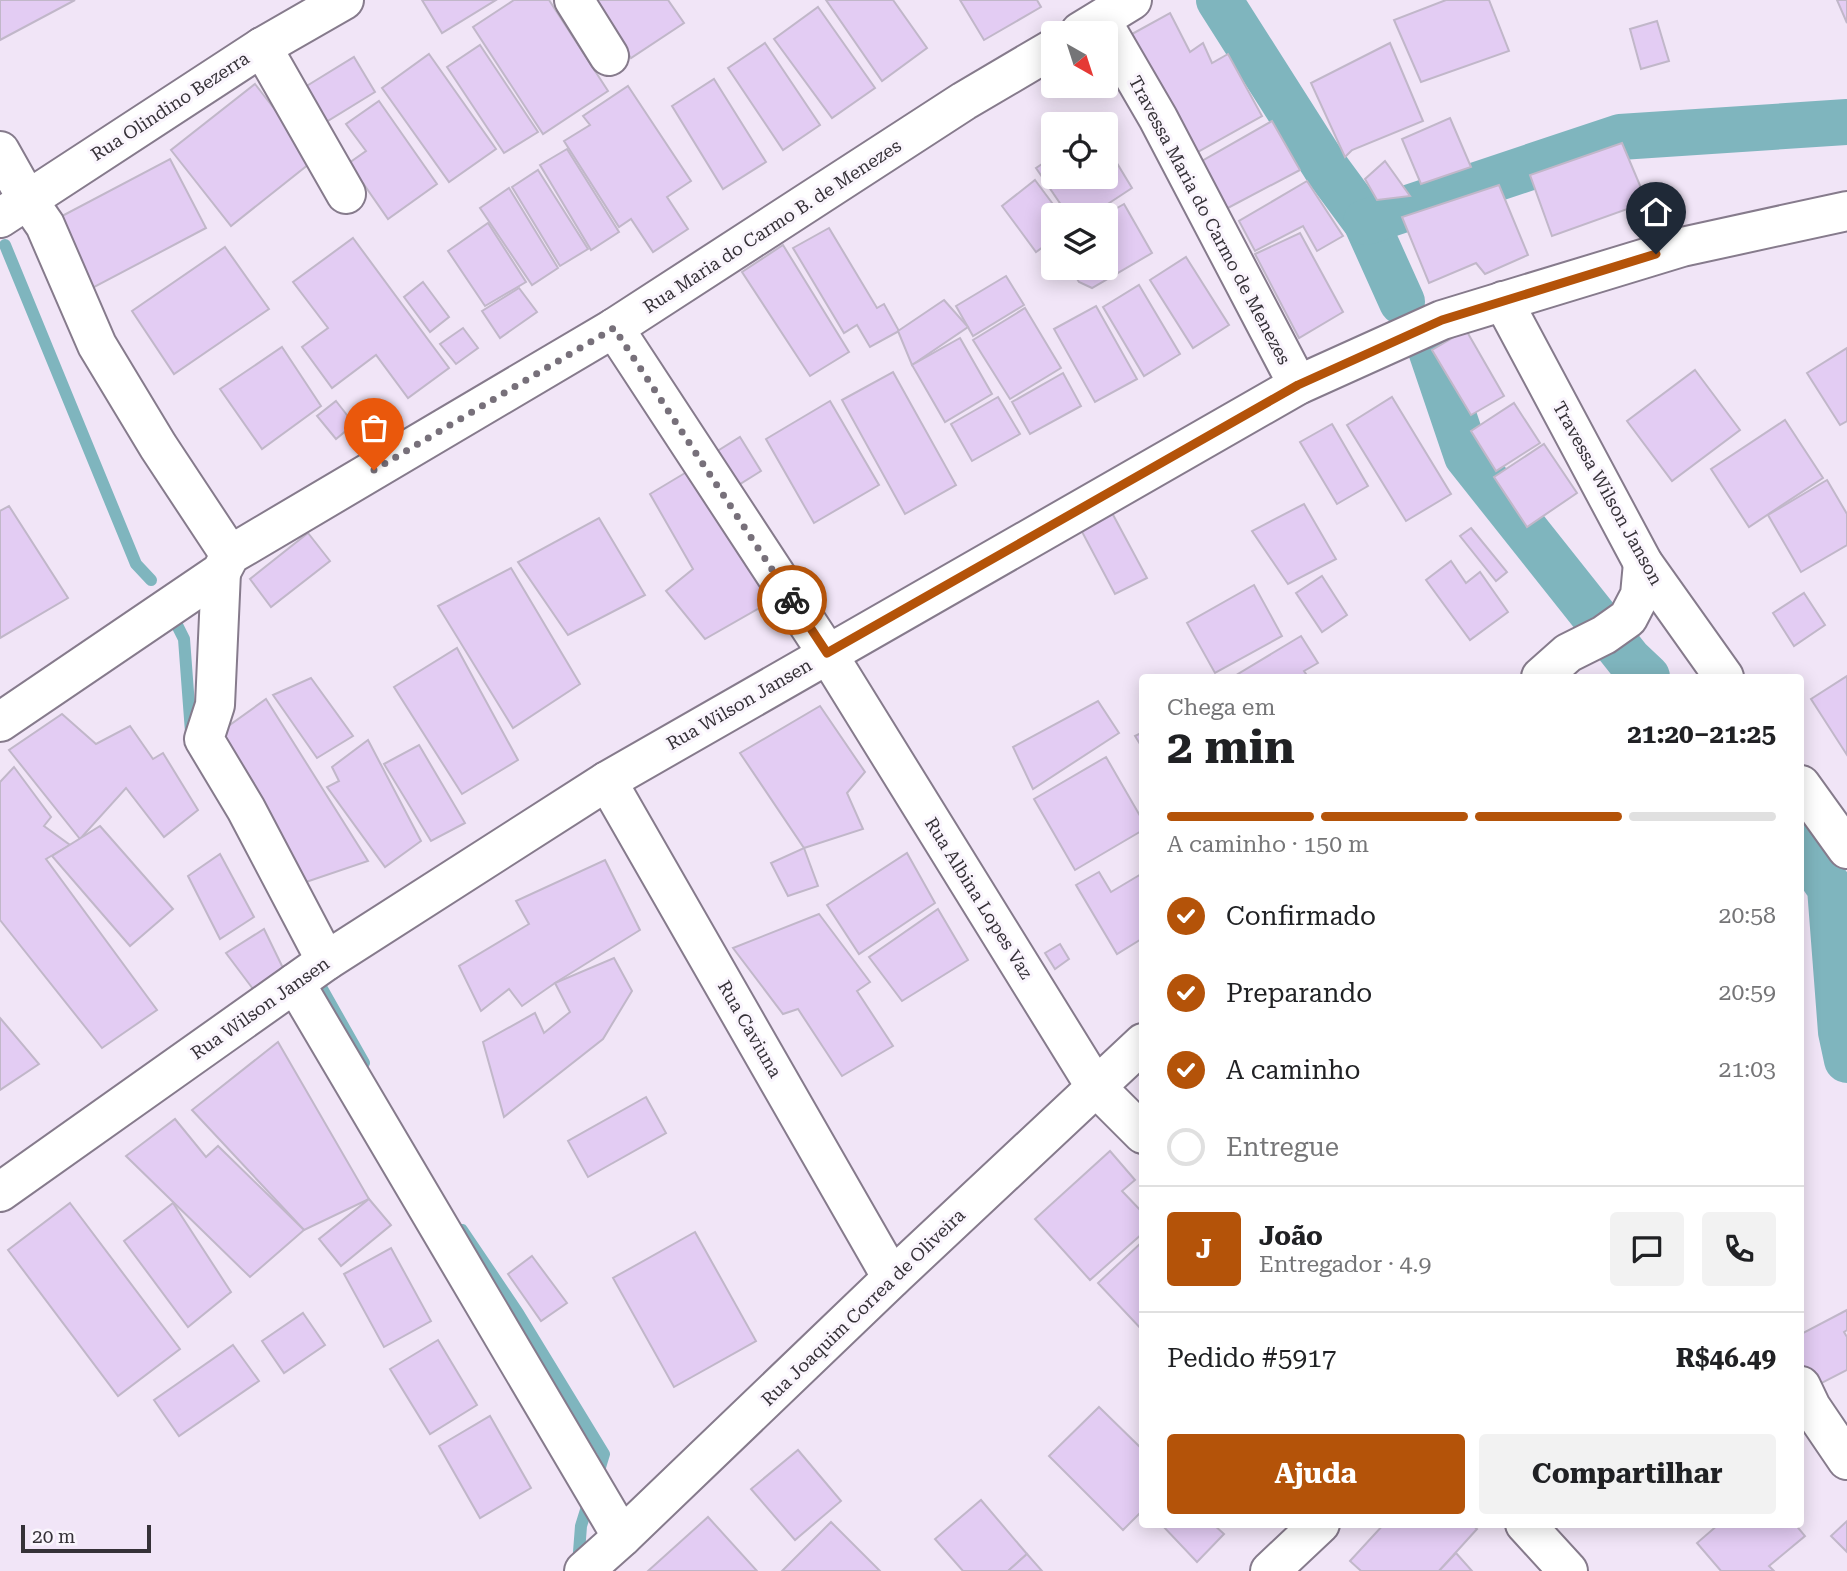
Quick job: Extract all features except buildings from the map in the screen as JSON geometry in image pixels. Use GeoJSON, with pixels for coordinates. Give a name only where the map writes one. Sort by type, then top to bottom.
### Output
{"type":"FeatureCollection","features":[{"type":"Feature","properties":{"kind":"street","name":"Rua Olindino Bezerra"},"geometry":{"type":"LineString","coordinates":[[13,209],[262,47],[344,0]]}},
{"type":"Feature","properties":{"kind":"street"},"geometry":{"type":"LineString","coordinates":[[574,0],[609,56]]}},
{"type":"Feature","properties":{"kind":"street","name":"Travessa Maria do Carmo de Menezes"},"geometry":{"type":"LineString","coordinates":[[1104,18],[1298,385]]}},
{"type":"Feature","properties":{"kind":"street"},"geometry":{"type":"LineString","coordinates":[[262,47],[346,194]]}},
{"type":"Feature","properties":{"kind":"street","name":"Rua Maria do Carmo B. de Menezes"},"geometry":{"type":"LineString","coordinates":[[0,722],[226,564],[614,328],[964,101],[1041,56]]}},
{"type":"Feature","properties":{"kind":"street"},"geometry":{"type":"LineString","coordinates":[[0,151],[13,209],[45,225],[97,345],[226,564],[215,705],[204,739],[246,809],[326,961]]}},
{"type":"Feature","properties":{"kind":"street","name":"Rua Wilson Jansen"},"geometry":{"type":"LineString","coordinates":[[0,1192],[326,961],[607,781],[1298,385],[1442,320],[1682,247],[1847,211]]}},
{"type":"Feature","properties":{"kind":"street","name":"Travessa Wilson Janson"},"geometry":{"type":"LineString","coordinates":[[1503,301],[1643,564],[1722,674]]}},
{"type":"Feature","properties":{"kind":"street"},"geometry":{"type":"LineString","coordinates":[[614,328],[827,653]]}},
{"type":"Feature","properties":{"kind":"street"},"geometry":{"type":"LineString","coordinates":[[1567,669],[1604,635],[1628,618],[1640,595],[1643,564]]}},
{"type":"Feature","properties":{"kind":"street","name":"Rua Albina Lopes Vaz"},"geometry":{"type":"LineString","coordinates":[[827,653],[1095,1086],[1139,1130]]}},
{"type":"Feature","properties":{"kind":"street","name":"Rua Caviuna"},"geometry":{"type":"LineString","coordinates":[[607,781],[892,1278]]}},
{"type":"Feature","properties":{"kind":"street"},"geometry":{"type":"LineString","coordinates":[[1804,789],[1847,849]]}},
{"type":"Feature","properties":{"kind":"street"},"geometry":{"type":"LineString","coordinates":[[295,983],[622,1537]]}},
{"type":"Feature","properties":{"kind":"street","name":"Rua Joaquim Correa de Oliveira"},"geometry":{"type":"LineString","coordinates":[[584,1571],[1139,1047]]}},
{"type":"Feature","properties":{"kind":"street"},"geometry":{"type":"LineString","coordinates":[[1804,1392],[1847,1460]]}},
{"type":"Feature","properties":{"kind":"street"},"geometry":{"type":"LineString","coordinates":[[1270,1571],[1316,1528]]}},
{"type":"Feature","properties":{"kind":"street"},"geometry":{"type":"LineString","coordinates":[[1529,1528],[1568,1571]]}},
{"type":"Feature","properties":{"kind":"waterway"},"geometry":{"type":"LineString","coordinates":[[1219,0],[1324,165],[1366,222],[1402,302]]}},
{"type":"Feature","properties":{"kind":"waterway"},"geometry":{"type":"LineString","coordinates":[[1366,222],[1620,137],[1847,122]]}},
{"type":"Feature","properties":{"kind":"waterway"},"geometry":{"type":"LineString","coordinates":[[5,245],[136,564],[151,580]]}},
{"type":"Feature","properties":{"kind":"waterway"},"geometry":{"type":"LineString","coordinates":[[1431,350],[1467,456],[1629,660],[1644,674]]}},
{"type":"Feature","properties":{"kind":"waterway"},"geometry":{"type":"LineString","coordinates":[[176,623],[184,639],[191,732]]}},
{"type":"Feature","properties":{"kind":"waterway"},"geometry":{"type":"LineString","coordinates":[[1804,850],[1830,888],[1841,1032],[1847,1060]]}},
{"type":"Feature","properties":{"kind":"waterway"},"geometry":{"type":"LineString","coordinates":[[321,987],[364,1063]]}},
{"type":"Feature","properties":{"kind":"waterway"},"geometry":{"type":"LineString","coordinates":[[462,1230],[518,1313],[604,1454],[597,1477]]}},
{"type":"Feature","properties":{"kind":"waterway"},"geometry":{"type":"LineString","coordinates":[[578,1565],[581,1526],[590,1497]]}},
{"type":"Feature","properties":{"kind":"way so far"},"geometry":{"type":"LineString","coordinates":[[374,470],[614,328],[792,600]]}},
{"type":"Feature","properties":{"kind":"route"},"geometry":{"type":"LineString","coordinates":[[792,600],[827,653],[1298,385],[1442,320],[1656,254]]}}]}
